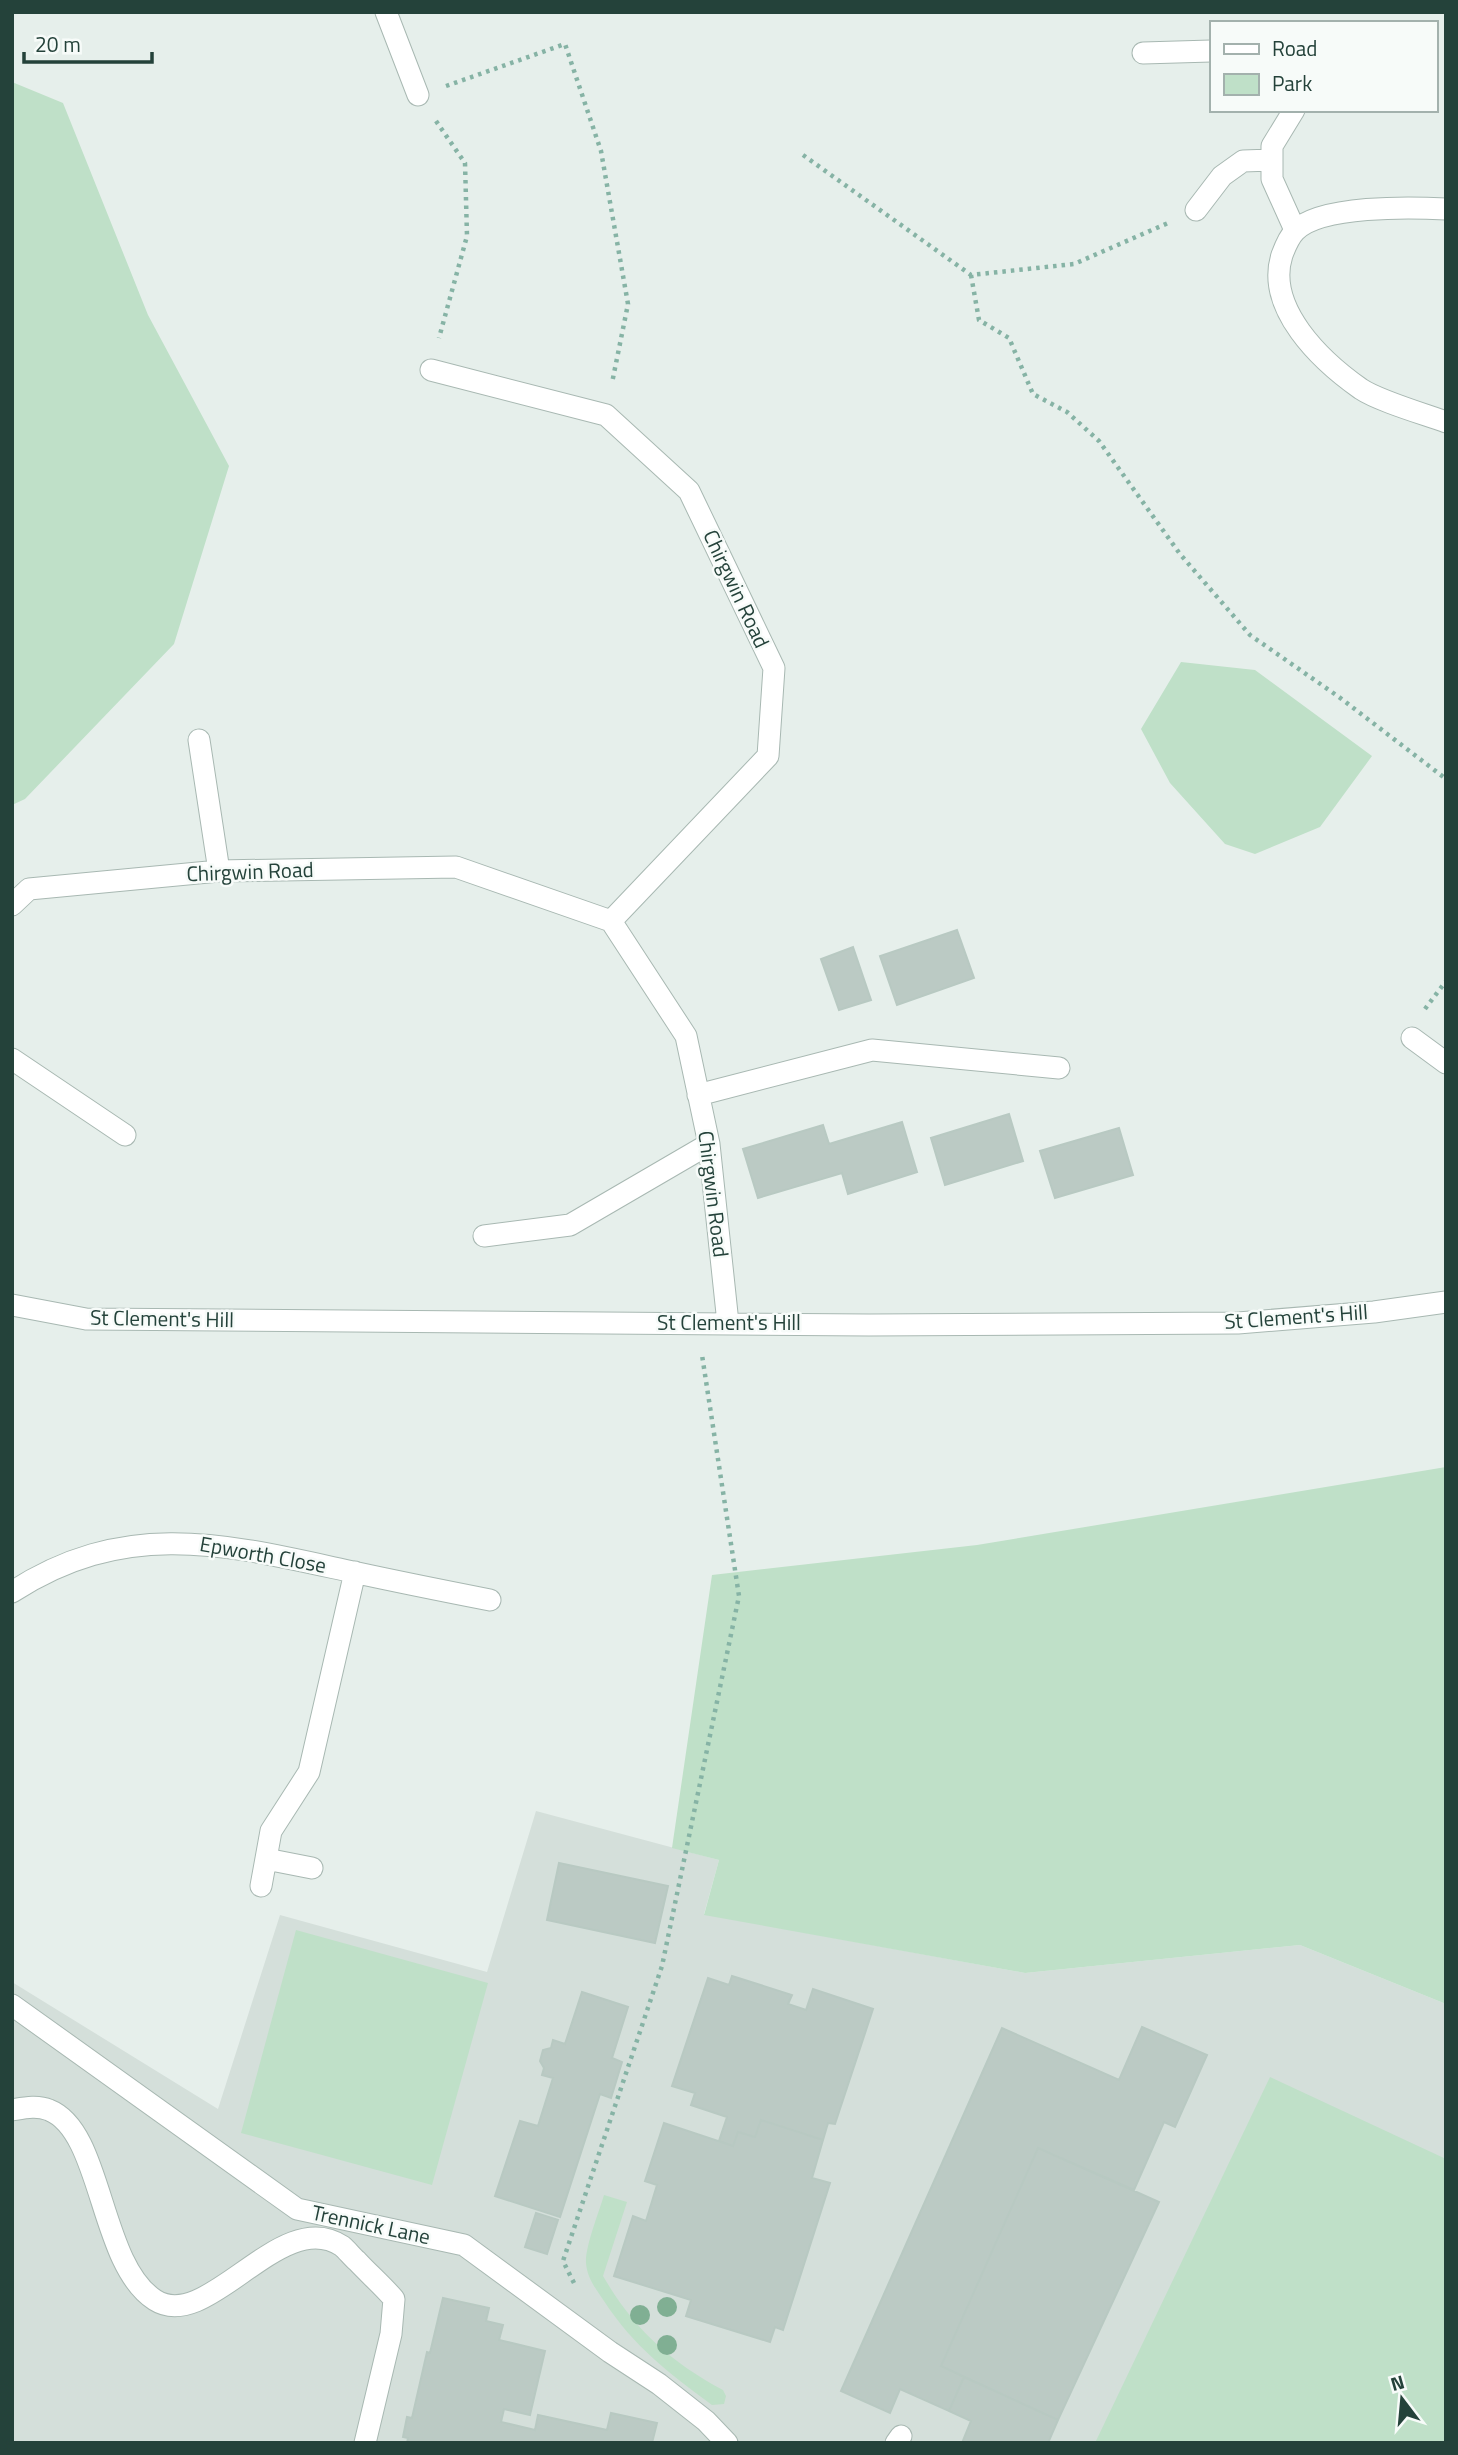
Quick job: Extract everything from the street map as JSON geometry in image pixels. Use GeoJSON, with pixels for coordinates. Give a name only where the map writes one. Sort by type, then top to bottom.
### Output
{"type":"FeatureCollection","features":[{"type":"Feature","properties":{"kind":"street"},"geometry":{"type":"LineString","coordinates":[[386,12],[418,95]]}},
{"type":"Feature","properties":{"kind":"street"},"geometry":{"type":"LineString","coordinates":[[1143,53],[1210,51]]}},
{"type":"Feature","properties":{"kind":"street"},"geometry":{"type":"LineString","coordinates":[[1293,112],[1272,146],[1272,179],[1295,230]]}},
{"type":"Feature","properties":{"kind":"street"},"geometry":{"type":"LineString","coordinates":[[1196,210],[1222,176],[1243,161],[1272,160]]}},
{"type":"Feature","properties":{"kind":"street"},"geometry":{"type":"LineString","coordinates":[[1446,209],[1377,208],[1314,220],[1295,230],[1279,265],[1282,300],[1297,326],[1322,356],[1363,390],[1446,422]]}},
{"type":"Feature","properties":{"kind":"street","name":"Chirgwin Road"},"geometry":{"type":"LineString","coordinates":[[431,370],[606,415],[689,491],[774,668],[768,755],[611,921]]}},
{"type":"Feature","properties":{"kind":"street"},"geometry":{"type":"LineString","coordinates":[[199,740],[219,871]]}},
{"type":"Feature","properties":{"kind":"street","name":"Chirgwin Road"},"geometry":{"type":"LineString","coordinates":[[12,905],[29,889],[219,871],[456,867],[611,921],[686,1036],[709,1144],[728,1323]]}},
{"type":"Feature","properties":{"kind":"street"},"geometry":{"type":"LineString","coordinates":[[1412,1038],[1446,1063]]}},
{"type":"Feature","properties":{"kind":"street"},"geometry":{"type":"LineString","coordinates":[[698,1095],[872,1050],[1059,1068]]}},
{"type":"Feature","properties":{"kind":"street"},"geometry":{"type":"LineString","coordinates":[[12,1059],[125,1135]]}},
{"type":"Feature","properties":{"kind":"street"},"geometry":{"type":"LineString","coordinates":[[484,1236],[570,1225],[709,1144]]}},
{"type":"Feature","properties":{"kind":"street","name":"St Clement's Hill"},"geometry":{"type":"LineString","coordinates":[[12,1305],[86,1319],[1238,1323],[1374,1312],[1446,1302]]}},
{"type":"Feature","properties":{"kind":"street","name":"Epworth Close"},"geometry":{"type":"LineString","coordinates":[[12,1592],[63,1565],[102,1553],[137,1545],[183,1542],[261,1551],[490,1600]]}},
{"type":"Feature","properties":{"kind":"street","name":"Epworth Close"},"geometry":{"type":"LineString","coordinates":[[261,1886],[271,1831],[309,1772],[355,1573]]}},
{"type":"Feature","properties":{"kind":"street"},"geometry":{"type":"LineString","coordinates":[[265,1859],[312,1868]]}},
{"type":"Feature","properties":{"kind":"street","name":"Trennick Lane"},"geometry":{"type":"LineString","coordinates":[[12,2005],[297,2209],[464,2245],[610,2352],[659,2384],[706,2421],[727,2443]]}},
{"type":"Feature","properties":{"kind":"street"},"geometry":{"type":"LineString","coordinates":[[12,2110],[30,2107],[48,2109],[71,2127],[87,2159],[103,2210],[129,2269],[142,2289],[162,2304],[174,2308],[199,2300],[284,2246],[304,2240],[328,2241],[341,2246],[375,2277],[394,2299],[391,2334],[365,2443]]}},
{"type":"Feature","properties":{"kind":"path"},"geometry":{"type":"LineString","coordinates":[[431,370],[467,236],[465,163],[418,95],[565,44],[601,151],[628,304],[606,415]]}},
{"type":"Feature","properties":{"kind":"path"},"geometry":{"type":"LineString","coordinates":[[803,155],[971,275],[1074,264],[1196,210]]}},
{"type":"Feature","properties":{"kind":"path"},"geometry":{"type":"LineString","coordinates":[[971,275],[979,320],[1009,338],[1033,394],[1067,412],[1099,442],[1180,554],[1250,635],[1339,697],[1446,779]]}},
{"type":"Feature","properties":{"kind":"path"},"geometry":{"type":"LineString","coordinates":[[575,2284],[563,2261],[662,1966],[738,1596],[697,1323]]}},
{"type":"Feature","properties":{"kind":"shaded area"},"geometry":{"type":"Polygon","coordinates":[[[536,1811],[719,1860],[704,1914],[1025,1973],[1300,1945],[1446,2004],[1446,2443],[12,2443],[12,1982],[218,2109],[280,1915],[487,1972],[536,1811]]]}},
{"type":"Feature","properties":{"kind":"green space"},"geometry":{"type":"Polygon","coordinates":[[[12,82],[63,103],[148,315],[229,466],[174,644],[25,799],[12,805],[12,82]]]}},
{"type":"Feature","properties":{"kind":"green space"},"geometry":{"type":"Polygon","coordinates":[[[1181,662],[1255,670],[1372,756],[1320,827],[1255,854],[1225,844],[1170,783],[1141,729],[1181,662]]]}},
{"type":"Feature","properties":{"kind":"green space"},"geometry":{"type":"Polygon","coordinates":[[[1446,1467],[1446,2004],[1300,1945],[1025,1973],[704,1915],[719,1860],[672,1848],[712,1575],[977,1545],[1446,1467]]]}},
{"type":"Feature","properties":{"kind":"green space"},"geometry":{"type":"Polygon","coordinates":[[[296,1930],[488,1983],[432,2185],[241,2133],[296,1930]]]}},
{"type":"Feature","properties":{"kind":"green space"},"geometry":{"type":"Polygon","coordinates":[[[1270,2077],[1446,2159],[1446,2443],[1095,2443],[1270,2077]]]}},
{"type":"Feature","properties":{"kind":"green space"},"geometry":{"type":"Polygon","coordinates":[[[604,2195],[627,2202],[603,2276],[627,2312],[654,2342],[686,2367],[723,2390],[726,2396],[724,2404],[712,2405],[653,2358],[627,2332],[592,2283],[586,2256],[604,2195]]]}},
{"type":"Feature","properties":{"kind":"building"},"geometry":{"type":"Polygon","coordinates":[[[957,930],[974,978],[897,1005],[880,956],[957,930]]]}},
{"type":"Feature","properties":{"kind":"building"},"geometry":{"type":"Polygon","coordinates":[[[853,947],[871,1000],[839,1010],[821,959],[853,947]]]}},
{"type":"Feature","properties":{"kind":"building"},"geometry":{"type":"Polygon","coordinates":[[[1009,1114],[1023,1161],[945,1185],[931,1138],[1009,1114]]]}},
{"type":"Feature","properties":{"kind":"building"},"geometry":{"type":"Polygon","coordinates":[[[902,1122],[917,1172],[848,1194],[842,1173],[758,1198],[743,1149],[823,1125],[829,1144],[902,1122]]]}},
{"type":"Feature","properties":{"kind":"building"},"geometry":{"type":"Polygon","coordinates":[[[1119,1128],[1133,1175],[1055,1198],[1040,1151],[1119,1128]]]}},
{"type":"Feature","properties":{"kind":"building"},"geometry":{"type":"Polygon","coordinates":[[[559,1863],[668,1886],[655,1943],[547,1920],[559,1863]]]}},
{"type":"Feature","properties":{"kind":"building"},"geometry":{"type":"Polygon","coordinates":[[[732,1976],[792,1995],[788,2004],[806,2010],[813,1989],[873,2009],[835,2124],[828,2123],[823,2140],[761,2120],[755,2137],[738,2132],[733,2146],[719,2141],[727,2117],[691,2105],[695,2093],[672,2086],[708,1978],[729,1985],[732,1976]]]}},
{"type":"Feature","properties":{"kind":"building"},"geometry":{"type":"Polygon","coordinates":[[[582,1992],[628,2007],[612,2058],[622,2062],[611,2098],[600,2094],[560,2217],[495,2196],[520,2121],[538,2126],[553,2078],[542,2075],[544,2068],[540,2061],[543,2050],[551,2048],[553,2040],[565,2044],[582,1992]]]}},
{"type":"Feature","properties":{"kind":"building"},"geometry":{"type":"Polygon","coordinates":[[[1142,2027],[1207,2055],[1175,2127],[1164,2122],[1134,2190],[1038,2148],[941,2366],[964,2377],[949,2411],[900,2389],[890,2413],[841,2391],[1002,2028],[1119,2080],[1142,2027]]]}},
{"type":"Feature","properties":{"kind":"building"},"geometry":{"type":"Polygon","coordinates":[[[761,2120],[823,2140],[812,2178],[830,2183],[783,2330],[775,2327],[770,2342],[686,2316],[691,2300],[614,2276],[633,2216],[646,2221],[657,2185],[645,2181],[664,2123],[733,2146],[738,2132],[755,2137],[761,2120]]]}},
{"type":"Feature","properties":{"kind":"building"},"geometry":{"type":"Polygon","coordinates":[[[1038,2148],[1159,2202],[1058,2420],[941,2366],[1038,2148]]]}},
{"type":"Feature","properties":{"kind":"building"},"geometry":{"type":"Polygon","coordinates":[[[536,2213],[558,2220],[547,2254],[525,2247],[536,2213]]]}},
{"type":"Feature","properties":{"kind":"building"},"geometry":{"type":"Polygon","coordinates":[[[443,2298],[489,2308],[486,2321],[503,2325],[499,2340],[545,2351],[530,2415],[504,2409],[501,2422],[535,2430],[538,2415],[607,2430],[611,2413],[657,2423],[652,2443],[407,2443],[408,2438],[403,2437],[407,2417],[412,2418],[443,2298]]]}},
{"type":"Feature","properties":{"kind":"building"},"geometry":{"type":"Polygon","coordinates":[[[964,2377],[1058,2420],[1048,2443],[962,2443],[971,2421],[949,2411],[964,2377]]]}}]}
